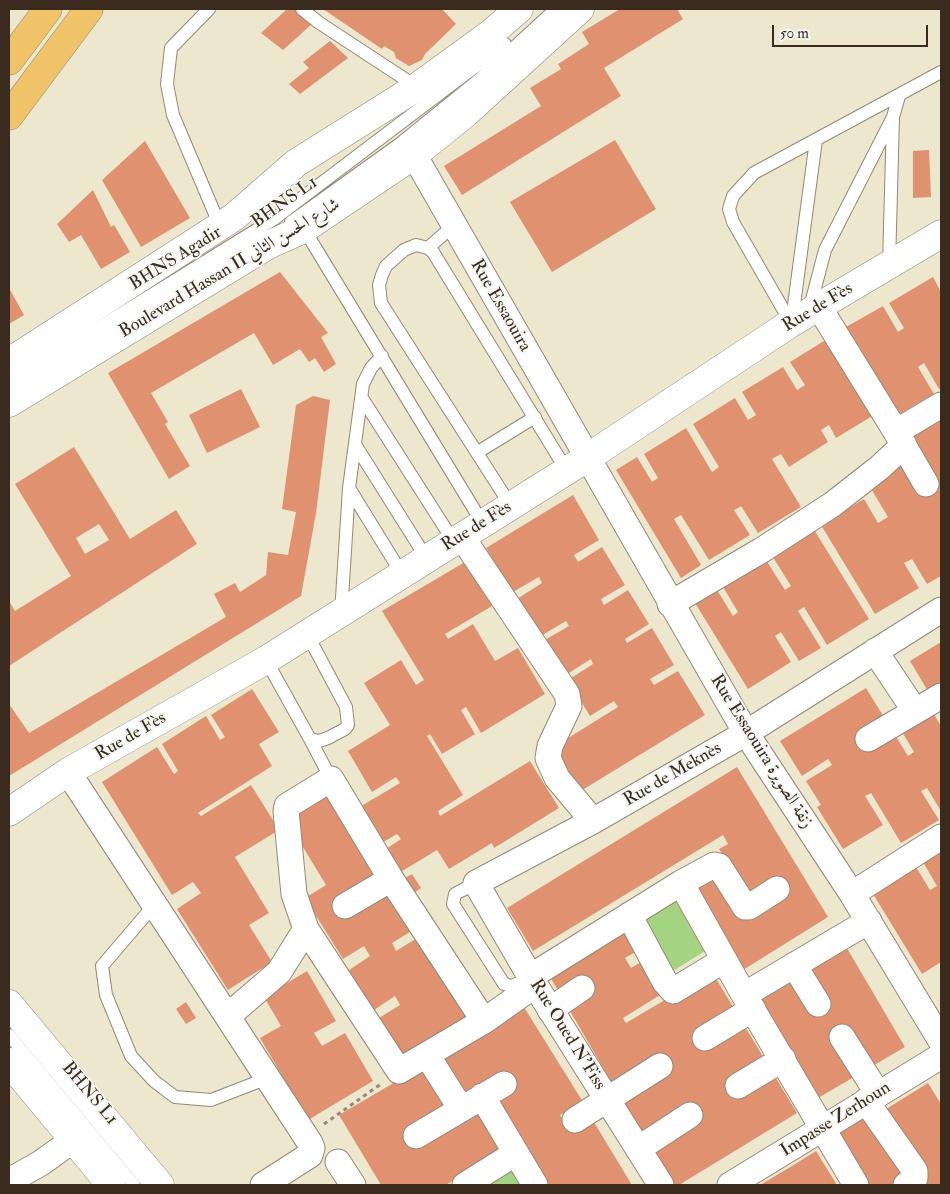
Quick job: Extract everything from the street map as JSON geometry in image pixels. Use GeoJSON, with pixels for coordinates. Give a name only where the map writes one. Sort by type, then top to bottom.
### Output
{"type":"FeatureCollection","features":[{"type":"Feature","properties":{"kind":"main road"},"geometry":{"type":"LineString","coordinates":[[9,61],[48,9]]}},
{"type":"Feature","properties":{"kind":"main road"},"geometry":{"type":"LineString","coordinates":[[9,116],[89,9]]}},
{"type":"Feature","properties":{"kind":"street"},"geometry":{"type":"LineString","coordinates":[[9,362],[234,217],[296,163],[417,87],[490,34],[519,9]]}},
{"type":"Feature","properties":{"kind":"street","name":"Boulevard Hassan II شارع الحسن الثاني"},"geometry":{"type":"LineString","coordinates":[[9,403],[268,245],[304,229],[414,155],[466,113],[580,9]]}},
{"type":"Feature","properties":{"kind":"street","name":"Rue Essaouira"},"geometry":{"type":"LineString","coordinates":[[414,155],[454,225],[577,464]]}},
{"type":"Feature","properties":{"kind":"street","name":"Rue de Fès"},"geometry":{"type":"LineString","coordinates":[[9,812],[68,772],[266,660],[577,464],[806,314],[941,234]]}},
{"type":"Feature","properties":{"kind":"street"},"geometry":{"type":"LineString","coordinates":[[806,314],[900,439],[926,484]]}},
{"type":"Feature","properties":{"kind":"street"},"geometry":{"type":"LineString","coordinates":[[670,604],[762,550],[832,504],[879,468],[900,439],[941,405]]}},
{"type":"Feature","properties":{"kind":"street","name":"Rue Essaouira زنقة الصويرة"},"geometry":{"type":"LineString","coordinates":[[577,464],[670,604],[746,733],[852,894],[941,1042]]}},
{"type":"Feature","properties":{"kind":"street"},"geometry":{"type":"LineString","coordinates":[[466,534],[567,694],[570,706],[550,746],[548,758],[557,778],[593,822]]}},
{"type":"Feature","properties":{"kind":"street","name":"Rue de Meknès"},"geometry":{"type":"LineString","coordinates":[[476,883],[593,822],[746,733],[941,610]]}},
{"type":"Feature","properties":{"kind":"street"},"geometry":{"type":"LineString","coordinates":[[875,650],[915,711]]}},
{"type":"Feature","properties":{"kind":"street"},"geometry":{"type":"LineString","coordinates":[[868,739],[941,696]]}},
{"type":"Feature","properties":{"kind":"street"},"geometry":{"type":"LineString","coordinates":[[68,772],[312,1148],[310,1155],[263,1185]]}},
{"type":"Feature","properties":{"kind":"street"},"geometry":{"type":"LineString","coordinates":[[484,1021],[391,879],[331,778],[288,806],[286,811],[294,894],[306,929],[399,1071],[484,1021],[532,981],[629,915],[714,864],[719,866],[745,907],[749,907],[776,889]]}},
{"type":"Feature","properties":{"kind":"street"},"geometry":{"type":"LineString","coordinates":[[852,894],[941,837]]}},
{"type":"Feature","properties":{"kind":"street"},"geometry":{"type":"LineString","coordinates":[[345,906],[391,879]]}},
{"type":"Feature","properties":{"kind":"street","name":"Rue Oued N'Fiss"},"geometry":{"type":"LineString","coordinates":[[476,883],[532,981],[661,1185]]}},
{"type":"Feature","properties":{"kind":"street"},"geometry":{"type":"LineString","coordinates":[[681,883],[856,1185]]}},
{"type":"Feature","properties":{"kind":"street"},"geometry":{"type":"LineString","coordinates":[[629,915],[665,982],[673,991],[724,960]]}},
{"type":"Feature","properties":{"kind":"street"},"geometry":{"type":"LineString","coordinates":[[705,1038],[794,965],[869,921]]}},
{"type":"Feature","properties":{"kind":"street"},"geometry":{"type":"LineString","coordinates":[[228,1016],[279,972],[306,929]]}},
{"type":"Feature","properties":{"kind":"street"},"geometry":{"type":"LineString","coordinates":[[794,965],[818,1004]]}},
{"type":"Feature","properties":{"kind":"street"},"geometry":{"type":"LineString","coordinates":[[550,1010],[582,988]]}},
{"type":"Feature","properties":{"kind":"street"},"geometry":{"type":"LineString","coordinates":[[9,1004],[160,1185]]}},
{"type":"Feature","properties":{"kind":"street"},"geometry":{"type":"LineString","coordinates":[[842,1038],[872,1098],[915,1171],[915,1178],[906,1185]]}},
{"type":"Feature","properties":{"kind":"street"},"geometry":{"type":"LineString","coordinates":[[427,1055],[461,1109]]}},
{"type":"Feature","properties":{"kind":"street","name":"Impasse Zerhoun"},"geometry":{"type":"LineString","coordinates":[[730,1185],[941,1056]]}},
{"type":"Feature","properties":{"kind":"street"},"geometry":{"type":"LineString","coordinates":[[738,1086],[783,1059]]}},
{"type":"Feature","properties":{"kind":"street"},"geometry":{"type":"LineString","coordinates":[[9,1062],[111,1185]]}},
{"type":"Feature","properties":{"kind":"street"},"geometry":{"type":"LineString","coordinates":[[575,1120],[608,1101],[660,1066]]}},
{"type":"Feature","properties":{"kind":"street"},"geometry":{"type":"LineString","coordinates":[[416,1136],[504,1084]]}},
{"type":"Feature","properties":{"kind":"street"},"geometry":{"type":"LineString","coordinates":[[482,1096],[535,1185]]}},
{"type":"Feature","properties":{"kind":"street"},"geometry":{"type":"LineString","coordinates":[[638,1149],[690,1115]]}},
{"type":"Feature","properties":{"kind":"street"},"geometry":{"type":"LineString","coordinates":[[9,1181],[41,1163],[73,1140]]}},
{"type":"Feature","properties":{"kind":"street"},"geometry":{"type":"LineString","coordinates":[[465,1185],[516,1152]]}},
{"type":"Feature","properties":{"kind":"street"},"geometry":{"type":"LineString","coordinates":[[338,1162],[353,1185]]}},
{"type":"Feature","properties":{"kind":"lane"},"geometry":{"type":"LineString","coordinates":[[209,9],[171,48],[168,84],[173,115],[220,226]]}},
{"type":"Feature","properties":{"kind":"lane"},"geometry":{"type":"LineString","coordinates":[[302,9],[417,87]]}},
{"type":"Feature","properties":{"kind":"lane","name":"BHNS Agadir"},"geometry":{"type":"LineString","coordinates":[[9,383],[274,219],[496,54],[544,9]]}},
{"type":"Feature","properties":{"kind":"lane","name":"BHNS L1"},"geometry":{"type":"LineString","coordinates":[[9,394],[287,225],[401,143],[480,79],[556,9]]}},
{"type":"Feature","properties":{"kind":"lane"},"geometry":{"type":"LineString","coordinates":[[806,314],[733,222],[729,209],[732,196],[754,173],[941,72]]}},
{"type":"Feature","properties":{"kind":"lane"},"geometry":{"type":"LineString","coordinates":[[806,314],[825,250],[893,117],[899,96]]}},
{"type":"Feature","properties":{"kind":"lane"},"geometry":{"type":"LineString","coordinates":[[889,266],[893,117]]}},
{"type":"Feature","properties":{"kind":"lane"},"geometry":{"type":"LineString","coordinates":[[806,314],[816,140]]}},
{"type":"Feature","properties":{"kind":"lane"},"geometry":{"type":"LineString","coordinates":[[428,248],[454,225]]}},
{"type":"Feature","properties":{"kind":"lane"},"geometry":{"type":"LineString","coordinates":[[304,229],[382,356],[466,534]]}},
{"type":"Feature","properties":{"kind":"lane"},"geometry":{"type":"LineString","coordinates":[[511,506],[381,303],[379,285],[386,266],[409,247],[416,245],[428,248],[437,257],[535,417],[577,464]]}},
{"type":"Feature","properties":{"kind":"lane"},"geometry":{"type":"LineString","coordinates":[[341,613],[349,488],[362,398],[366,376],[382,356]]}},
{"type":"Feature","properties":{"kind":"lane"},"geometry":{"type":"LineString","coordinates":[[362,398],[466,534]]}},
{"type":"Feature","properties":{"kind":"lane"},"geometry":{"type":"LineString","coordinates":[[478,452],[535,417]]}},
{"type":"Feature","properties":{"kind":"lane"},"geometry":{"type":"LineString","coordinates":[[356,446],[427,559]]}},
{"type":"Feature","properties":{"kind":"lane"},"geometry":{"type":"LineString","coordinates":[[349,488],[402,574]]}},
{"type":"Feature","properties":{"kind":"lane"},"geometry":{"type":"LineString","coordinates":[[307,634],[346,707],[348,716],[348,726],[345,729],[319,741],[310,739]]}},
{"type":"Feature","properties":{"kind":"lane"},"geometry":{"type":"LineString","coordinates":[[266,660],[331,778]]}},
{"type":"Feature","properties":{"kind":"lane"},"geometry":{"type":"LineString","coordinates":[[155,904],[102,966],[106,995],[131,1056],[154,1081],[175,1097],[211,1100],[268,1078]]}},
{"type":"Feature","properties":{"kind":"lane","name":"BHNS L1"},"geometry":{"type":"LineString","coordinates":[[9,1025],[142,1185]]}},
{"type":"Feature","properties":{"kind":"lane","name":"BHNS L1"},"geometry":{"type":"LineString","coordinates":[[9,1035],[134,1185]]}},
{"type":"Feature","properties":{"kind":"path"},"geometry":{"type":"LineString","coordinates":[[306,1137],[399,1071]]}},
{"type":"Feature","properties":{"kind":"green space"},"geometry":{"type":"Polygon","coordinates":[[[676,893],[710,948],[673,971],[639,916],[676,893]]]}},
{"type":"Feature","properties":{"kind":"green space"},"geometry":{"type":"Polygon","coordinates":[[[513,1162],[527,1185],[482,1185],[513,1162]]]}},
{"type":"Feature","properties":{"kind":"building"},"geometry":{"type":"Polygon","coordinates":[[[287,9],[296,9],[312,24],[283,50],[261,33],[287,9]]]}},
{"type":"Feature","properties":{"kind":"building"},"geometry":{"type":"Polygon","coordinates":[[[323,9],[442,9],[456,24],[425,54],[422,60],[409,66],[396,58],[394,52],[384,46],[382,49],[323,9]]]}},
{"type":"Feature","properties":{"kind":"building"},"geometry":{"type":"Polygon","coordinates":[[[620,9],[677,9],[683,19],[604,68],[621,96],[462,195],[444,166],[541,106],[530,88],[561,69],[558,64],[589,44],[582,32],[620,9]]]}},
{"type":"Feature","properties":{"kind":"building"},"geometry":{"type":"Polygon","coordinates":[[[330,41],[348,58],[300,94],[289,84],[309,68],[303,62],[330,41]]]}},
{"type":"Feature","properties":{"kind":"building"},"geometry":{"type":"Polygon","coordinates":[[[615,140],[656,209],[552,272],[510,202],[615,140]]]}},
{"type":"Feature","properties":{"kind":"building"},"geometry":{"type":"Polygon","coordinates":[[[145,141],[190,218],[141,247],[102,180],[145,141]]]}},
{"type":"Feature","properties":{"kind":"building"},"geometry":{"type":"Polygon","coordinates":[[[929,150],[931,197],[913,198],[913,151],[929,150]]]}},
{"type":"Feature","properties":{"kind":"building"},"geometry":{"type":"Polygon","coordinates":[[[93,190],[111,227],[114,225],[130,252],[101,269],[81,235],[69,242],[57,224],[93,190]]]}},
{"type":"Feature","properties":{"kind":"building"},"geometry":{"type":"Polygon","coordinates":[[[280,272],[328,333],[321,337],[336,364],[324,372],[315,358],[309,362],[300,349],[273,365],[254,333],[151,393],[168,422],[165,424],[190,466],[169,479],[108,373],[280,272]]]}},
{"type":"Feature","properties":{"kind":"building"},"geometry":{"type":"Polygon","coordinates":[[[933,277],[941,292],[941,388],[939,389],[924,363],[918,367],[934,394],[891,419],[839,331],[883,306],[898,332],[904,328],[889,303],[933,277]]]}},
{"type":"Feature","properties":{"kind":"building"},"geometry":{"type":"Polygon","coordinates":[[[9,288],[24,315],[9,324],[9,288]]]}},
{"type":"Feature","properties":{"kind":"building"},"geometry":{"type":"Polygon","coordinates":[[[832,336],[879,412],[836,438],[829,425],[821,430],[828,442],[789,467],[781,454],[772,459],[801,507],[758,533],[741,506],[734,510],[750,535],[709,560],[681,515],[674,519],[701,565],[681,578],[616,470],[637,457],[652,482],[658,478],[644,454],[686,428],[712,472],[719,467],[693,424],[735,398],[748,420],[756,415],[742,392],[783,367],[797,390],[805,385],[790,362],[832,336]]]}},
{"type":"Feature","properties":{"kind":"building"},"geometry":{"type":"Polygon","coordinates":[[[241,389],[260,427],[207,453],[189,415],[241,389]]]}},
{"type":"Feature","properties":{"kind":"building"},"geometry":{"type":"Polygon","coordinates":[[[313,396],[330,400],[316,513],[301,596],[9,776],[9,704],[29,733],[226,617],[214,594],[235,583],[240,592],[266,575],[268,552],[288,555],[296,512],[282,509],[296,405],[313,396]]]}},
{"type":"Feature","properties":{"kind":"building"},"geometry":{"type":"Polygon","coordinates":[[[941,408],[941,576],[927,584],[912,559],[904,563],[919,588],[875,614],[821,525],[864,499],[878,523],[888,517],[867,482],[901,432],[941,408]]]}},
{"type":"Feature","properties":{"kind":"building"},"geometry":{"type":"Polygon","coordinates":[[[74,447],[130,539],[176,510],[197,544],[9,666],[9,601],[15,611],[71,576],[15,484],[74,447]],[[99,524],[76,538],[85,554],[109,540],[99,524]]]}},
{"type":"Feature","properties":{"kind":"building"},"geometry":{"type":"Polygon","coordinates":[[[573,495],[599,540],[574,555],[578,562],[602,547],[625,585],[601,599],[604,605],[628,590],[649,624],[625,639],[627,643],[652,628],[674,665],[650,679],[654,685],[678,671],[705,715],[579,792],[552,748],[618,707],[614,701],[590,716],[568,680],[593,664],[591,659],[564,676],[543,641],[569,626],[566,621],[539,637],[517,599],[542,583],[539,577],[513,592],[486,548],[573,495]]]}},
{"type":"Feature","properties":{"kind":"building"},"geometry":{"type":"Polygon","coordinates":[[[813,528],[869,619],[827,645],[804,607],[798,611],[821,648],[799,661],[781,632],[775,636],[791,662],[748,689],[695,603],[717,590],[733,616],[738,612],[723,587],[766,560],[785,590],[791,586],[771,554],[813,528]]]}},
{"type":"Feature","properties":{"kind":"building"},"geometry":{"type":"Polygon","coordinates":[[[465,562],[492,606],[445,634],[448,639],[473,624],[495,661],[518,648],[545,694],[481,733],[466,707],[461,710],[475,734],[442,754],[430,734],[427,736],[463,795],[438,811],[440,816],[530,761],[559,808],[494,848],[492,843],[449,869],[437,850],[394,876],[380,853],[401,839],[397,834],[375,847],[353,811],[400,783],[396,777],[372,792],[348,751],[390,725],[364,683],[401,660],[416,685],[424,680],[382,611],[465,562]]]}},
{"type":"Feature","properties":{"kind":"building"},"geometry":{"type":"Polygon","coordinates":[[[941,642],[941,692],[932,698],[910,661],[941,642]]]}},
{"type":"Feature","properties":{"kind":"building"},"geometry":{"type":"Polygon","coordinates":[[[866,688],[908,756],[914,752],[898,725],[929,706],[941,726],[941,811],[927,788],[921,791],[939,820],[901,843],[871,793],[865,796],[883,825],[843,849],[817,807],[821,805],[806,781],[832,765],[828,759],[802,776],[780,741],[866,688]]]}},
{"type":"Feature","properties":{"kind":"building"},"geometry":{"type":"Polygon","coordinates":[[[252,689],[279,732],[259,744],[272,766],[198,813],[201,816],[251,785],[279,830],[235,857],[269,913],[249,925],[272,962],[228,990],[177,909],[201,893],[193,882],[172,895],[102,782],[157,747],[174,774],[178,771],[162,744],[206,716],[220,740],[225,737],[211,715],[252,689]]]}},
{"type":"Feature","properties":{"kind":"building"},"geometry":{"type":"Polygon","coordinates":[[[737,767],[828,917],[743,970],[691,885],[714,871],[748,896],[719,849],[728,844],[723,835],[533,951],[507,908],[737,767]]]}},
{"type":"Feature","properties":{"kind":"building"},"geometry":{"type":"Polygon","coordinates":[[[328,792],[413,930],[392,943],[396,951],[417,938],[470,1023],[406,1063],[379,1018],[400,1005],[395,996],[374,1010],[349,970],[370,956],[364,946],[343,959],[305,898],[326,885],[286,819],[328,792]]]}},
{"type":"Feature","properties":{"kind":"building"},"geometry":{"type":"Polygon","coordinates":[[[941,844],[941,962],[922,974],[870,889],[913,862],[930,890],[937,886],[920,857],[941,844]]]}},
{"type":"Feature","properties":{"kind":"building"},"geometry":{"type":"Polygon","coordinates":[[[412,874],[421,888],[406,898],[397,883],[412,874]]]}},
{"type":"Feature","properties":{"kind":"building"},"geometry":{"type":"Polygon","coordinates":[[[626,928],[639,950],[625,958],[631,968],[649,957],[665,992],[623,1018],[626,1023],[712,972],[797,1113],[679,1185],[675,1185],[616,1090],[549,975],[626,928]]]}},
{"type":"Feature","properties":{"kind":"building"},"geometry":{"type":"Polygon","coordinates":[[[841,938],[905,1047],[813,1101],[749,994],[841,938]]]}},
{"type":"Feature","properties":{"kind":"building"},"geometry":{"type":"Polygon","coordinates":[[[307,971],[336,1021],[314,1033],[322,1046],[345,1033],[373,1081],[308,1120],[260,1038],[281,1026],[264,997],[307,971]]]}},
{"type":"Feature","properties":{"kind":"building"},"geometry":{"type":"Polygon","coordinates":[[[186,1002],[196,1018],[186,1024],[176,1009],[186,1002]]]}},
{"type":"Feature","properties":{"kind":"building"},"geometry":{"type":"Polygon","coordinates":[[[522,1004],[583,1102],[560,1115],[564,1123],[589,1114],[632,1185],[542,1185],[503,1120],[461,1100],[435,1058],[522,1004]]]}},
{"type":"Feature","properties":{"kind":"building"},"geometry":{"type":"Polygon","coordinates":[[[426,1064],[482,1105],[508,1148],[446,1185],[381,1185],[339,1115],[426,1064]]]}},
{"type":"Feature","properties":{"kind":"building"},"geometry":{"type":"Polygon","coordinates":[[[928,1083],[941,1104],[941,1185],[916,1185],[883,1111],[928,1083]]]}},
{"type":"Feature","properties":{"kind":"building"},"geometry":{"type":"Polygon","coordinates":[[[870,1114],[908,1177],[894,1185],[859,1185],[831,1139],[870,1114]]]}},
{"type":"Feature","properties":{"kind":"building"},"geometry":{"type":"Polygon","coordinates":[[[816,1151],[837,1185],[760,1185],[792,1166],[816,1151]]]}}]}
